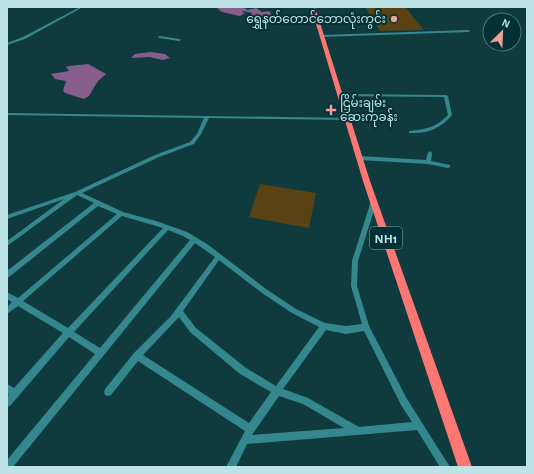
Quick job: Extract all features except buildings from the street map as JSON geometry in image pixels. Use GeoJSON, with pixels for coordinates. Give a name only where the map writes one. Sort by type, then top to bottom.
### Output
{"type":"FeatureCollection","features":[{"type":"Feature","properties":{"kind":"highway","name":"NH1"},"geometry":{"type":"LineString","coordinates":[[313,7],[339,95],[401,284],[465,467]]}},
{"type":"Feature","properties":{"kind":"street"},"geometry":{"type":"LineString","coordinates":[[7,44],[24,38],[82,7]]}},
{"type":"Feature","properties":{"kind":"street"},"geometry":{"type":"LineString","coordinates":[[321,36],[468,31]]}},
{"type":"Feature","properties":{"kind":"street"},"geometry":{"type":"LineString","coordinates":[[160,37],[179,40]]}},
{"type":"Feature","properties":{"kind":"street"},"geometry":{"type":"LineString","coordinates":[[339,95],[446,96],[450,115],[427,131],[411,132]]}},
{"type":"Feature","properties":{"kind":"street"},"geometry":{"type":"LineString","coordinates":[[7,114],[347,119]]}},
{"type":"Feature","properties":{"kind":"street"},"geometry":{"type":"LineString","coordinates":[[7,217],[77,193],[157,156],[192,143],[208,118]]}},
{"type":"Feature","properties":{"kind":"street"},"geometry":{"type":"LineString","coordinates":[[428,162],[430,153]]}},
{"type":"Feature","properties":{"kind":"street"},"geometry":{"type":"LineString","coordinates":[[360,158],[428,162],[448,166]]}},
{"type":"Feature","properties":{"kind":"street"},"geometry":{"type":"LineString","coordinates":[[77,193],[121,214],[167,227],[185,234],[294,311],[324,326],[346,330],[366,327]]}},
{"type":"Feature","properties":{"kind":"street"},"geometry":{"type":"LineString","coordinates":[[7,244],[77,193]]}},
{"type":"Feature","properties":{"kind":"street"},"geometry":{"type":"LineString","coordinates":[[374,201],[355,261],[354,286],[366,327],[418,426],[445,467]]}},
{"type":"Feature","properties":{"kind":"street"},"geometry":{"type":"LineString","coordinates":[[7,275],[98,204]]}},
{"type":"Feature","properties":{"kind":"street"},"geometry":{"type":"LineString","coordinates":[[7,311],[121,214]]}},
{"type":"Feature","properties":{"kind":"street"},"geometry":{"type":"LineString","coordinates":[[7,403],[68,333],[167,227]]}},
{"type":"Feature","properties":{"kind":"street"},"geometry":{"type":"LineString","coordinates":[[7,467],[194,239]]}},
{"type":"Feature","properties":{"kind":"street"},"geometry":{"type":"LineString","coordinates":[[108,392],[137,356],[178,312],[218,257]]}},
{"type":"Feature","properties":{"kind":"street"},"geometry":{"type":"LineString","coordinates":[[7,295],[101,353]]}},
{"type":"Feature","properties":{"kind":"street"},"geometry":{"type":"LineString","coordinates":[[178,312],[193,330],[243,371],[277,391],[305,402],[358,431]]}},
{"type":"Feature","properties":{"kind":"street"},"geometry":{"type":"LineString","coordinates":[[231,467],[250,430],[324,326]]}},
{"type":"Feature","properties":{"kind":"street"},"geometry":{"type":"LineString","coordinates":[[137,356],[250,430]]}},
{"type":"Feature","properties":{"kind":"street"},"geometry":{"type":"LineString","coordinates":[[7,388],[15,394]]}},
{"type":"Feature","properties":{"kind":"street"},"geometry":{"type":"LineString","coordinates":[[245,440],[418,426]]}},
{"type":"Feature","properties":{"kind":"shaded area"},"geometry":{"type":"Polygon","coordinates":[[[197,7],[244,7],[247,10],[256,8],[262,12],[269,11],[272,15],[270,21],[258,21],[248,17],[252,13],[243,11],[242,12],[245,13],[240,16],[222,12],[217,8],[197,7]]]}},
{"type":"Feature","properties":{"kind":"shaded area","name":"ရွှေနတ်တောင်ဘောလုံးကွင်း"},"geometry":{"type":"Polygon","coordinates":[[[365,7],[405,7],[424,30],[380,31],[365,7]]]}},
{"type":"Feature","properties":{"kind":"shaded area"},"geometry":{"type":"Polygon","coordinates":[[[150,52],[165,54],[170,58],[163,60],[149,57],[131,58],[135,54],[150,52]]]}},
{"type":"Feature","properties":{"kind":"shaded area"},"geometry":{"type":"Polygon","coordinates":[[[88,64],[106,74],[98,81],[89,96],[84,99],[65,93],[63,91],[66,81],[55,79],[51,74],[69,71],[66,67],[69,66],[88,64]]]}},
{"type":"Feature","properties":{"kind":"shaded area"},"geometry":{"type":"Polygon","coordinates":[[[260,184],[316,193],[309,228],[249,217],[260,184]]]}},
{"type":"Feature","properties":{"kind":"place","name":"ရွှေနတ်တောင်ဘောလုံးကွင်း"},"geometry":{"type":"Point","coordinates":[394,19]}},
{"type":"Feature","properties":{"kind":"place","name":"ငြိမ်းချမ်း ဆေးကုခန်း"},"geometry":{"type":"Point","coordinates":[331,110]}}]}
